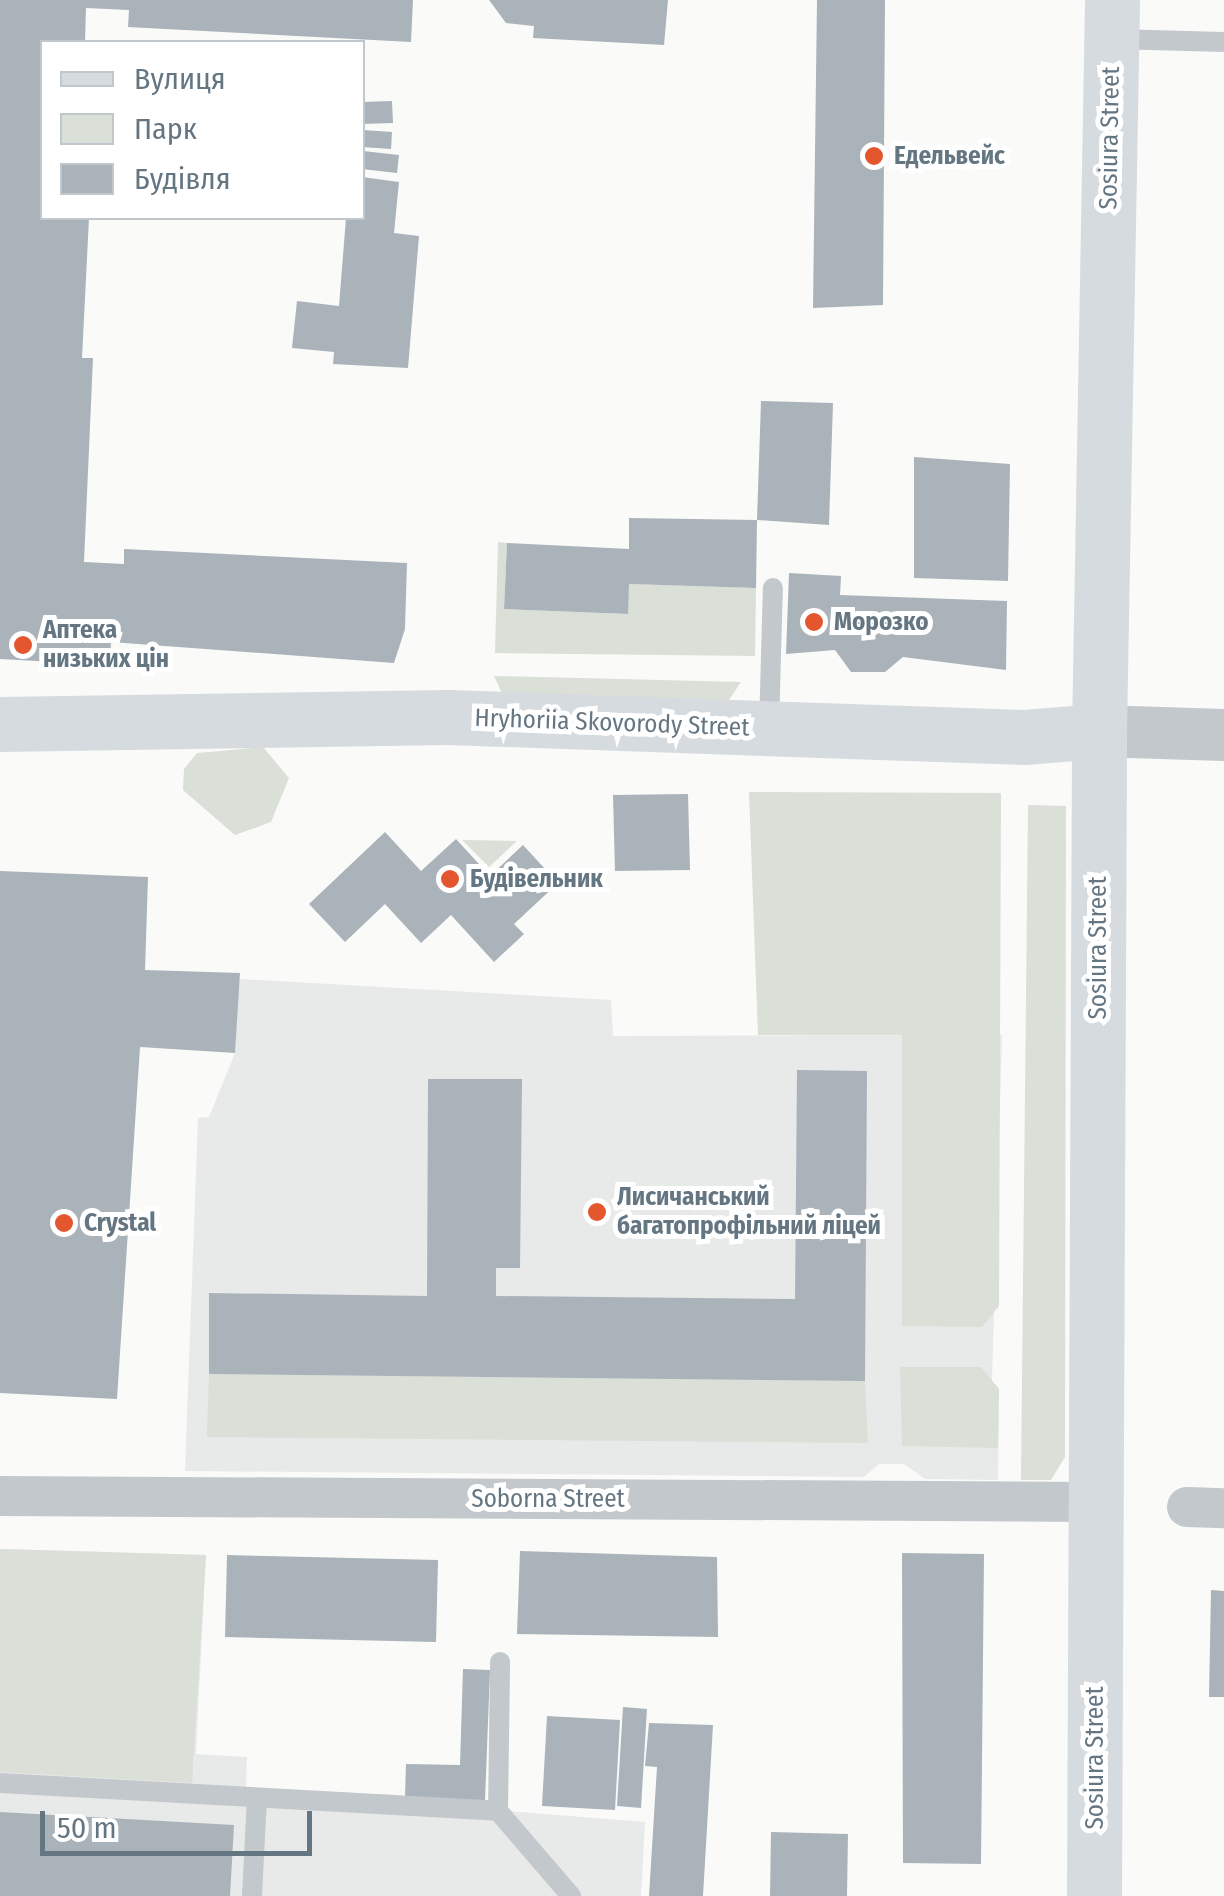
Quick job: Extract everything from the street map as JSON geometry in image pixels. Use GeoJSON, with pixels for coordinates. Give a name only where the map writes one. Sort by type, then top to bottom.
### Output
{"type":"FeatureCollection","features":[{"type":"Feature","properties":{"kind":"main road","name":"Sosiura Street"},"geometry":{"type":"LineString","coordinates":[[1094,1896],[1099,731],[1112,19]]}},
{"type":"Feature","properties":{"kind":"main road","name":"Hryhoriia Skovorody Street"},"geometry":{"type":"LineString","coordinates":[[0,724],[448,717],[1024,737],[1099,731]]}},
{"type":"Feature","properties":{"kind":"street","name":"Hryhoriia Skovorody Street"},"geometry":{"type":"LineString","coordinates":[[1099,731],[1224,735]]}},
{"type":"Feature","properties":{"kind":"street","name":"Soborna Street"},"geometry":{"type":"LineString","coordinates":[[0,1496],[1096,1502]]}},
{"type":"Feature","properties":{"kind":"lane"},"geometry":{"type":"LineString","coordinates":[[1112,19],[1224,42]]}},
{"type":"Feature","properties":{"kind":"lane"},"geometry":{"type":"LineString","coordinates":[[769,729],[772,588]]}},
{"type":"Feature","properties":{"kind":"lane"},"geometry":{"type":"LineString","coordinates":[[500,1662],[498,1810],[572,1896]]}},
{"type":"Feature","properties":{"kind":"lane"},"geometry":{"type":"LineString","coordinates":[[0,1784],[498,1810]]}},
{"type":"Feature","properties":{"kind":"lane"},"geometry":{"type":"LineString","coordinates":[[252,1896],[257,1798]]}},
{"type":"Feature","properties":{"kind":"shaded area","name":"Лисичанський багатопрофільний ліцей"},"geometry":{"type":"Polygon","coordinates":[[[239,979],[611,1000],[613,1036],[1002,1035],[992,1381],[999,1389],[998,1480],[925,1479],[904,1464],[879,1464],[864,1477],[185,1471],[198,1118],[209,1117],[235,1053],[239,979]]]}},
{"type":"Feature","properties":{"kind":"shaded area"},"geometry":{"type":"Polygon","coordinates":[[[0,1549],[206,1555],[196,1754],[247,1757],[246,1787],[395,1795],[395,1802],[645,1822],[641,1896],[0,1896],[0,1549]]]}},
{"type":"Feature","properties":{"kind":"green space"},"geometry":{"type":"Polygon","coordinates":[[[498,542],[507,543],[504,609],[627,614],[629,584],[756,588],[755,656],[495,653],[498,542]]]}},
{"type":"Feature","properties":{"kind":"green space"},"geometry":{"type":"Polygon","coordinates":[[[494,676],[741,682],[729,700],[502,693],[494,676]]]}},
{"type":"Feature","properties":{"kind":"green space"},"geometry":{"type":"Polygon","coordinates":[[[263,747],[289,778],[271,822],[235,835],[183,790],[184,769],[197,753],[263,747]]]}},
{"type":"Feature","properties":{"kind":"green space"},"geometry":{"type":"Polygon","coordinates":[[[749,792],[1001,793],[999,1306],[982,1327],[902,1326],[902,1035],[758,1035],[749,792]]]}},
{"type":"Feature","properties":{"kind":"green space"},"geometry":{"type":"Polygon","coordinates":[[[1028,805],[1066,806],[1065,1457],[1051,1480],[1021,1480],[1028,805]]]}},
{"type":"Feature","properties":{"kind":"green space"},"geometry":{"type":"Polygon","coordinates":[[[462,840],[517,841],[489,867],[462,840]]]}},
{"type":"Feature","properties":{"kind":"green space"},"geometry":{"type":"Polygon","coordinates":[[[900,1367],[981,1367],[999,1389],[998,1448],[902,1446],[900,1367]]]}},
{"type":"Feature","properties":{"kind":"green space"},"geometry":{"type":"Polygon","coordinates":[[[209,1374],[865,1381],[868,1443],[207,1437],[209,1374]]]}},
{"type":"Feature","properties":{"kind":"green space"},"geometry":{"type":"Polygon","coordinates":[[[0,1549],[206,1555],[192,1783],[0,1772],[0,1549]]]}},
{"type":"Feature","properties":{"kind":"building"},"geometry":{"type":"Polygon","coordinates":[[[0,0],[413,0],[411,42],[128,27],[129,10],[86,8],[85,40],[40,40],[40,220],[89,220],[82,358],[93,358],[84,562],[124,564],[124,549],[407,563],[405,629],[394,663],[111,642],[110,665],[0,659],[0,0]]]}},
{"type":"Feature","properties":{"kind":"building"},"geometry":{"type":"Polygon","coordinates":[[[489,0],[668,0],[664,45],[533,38],[534,26],[506,23],[489,0]]]}},
{"type":"Feature","properties":{"kind":"building"},"geometry":{"type":"Polygon","coordinates":[[[817,0],[885,0],[883,305],[813,308],[817,0]]]}},
{"type":"Feature","properties":{"kind":"building"},"geometry":{"type":"Polygon","coordinates":[[[392,101],[393,123],[365,124],[365,102],[392,101]]]}},
{"type":"Feature","properties":{"kind":"building"},"geometry":{"type":"Polygon","coordinates":[[[365,130],[392,132],[391,149],[365,147],[365,130]]]}},
{"type":"Feature","properties":{"kind":"building"},"geometry":{"type":"Polygon","coordinates":[[[365,151],[399,155],[397,173],[365,169],[365,151]]]}},
{"type":"Feature","properties":{"kind":"building"},"geometry":{"type":"Polygon","coordinates":[[[365,177],[399,182],[394,233],[419,236],[408,368],[333,364],[334,352],[292,348],[297,301],[339,306],[346,220],[365,220],[365,177]]]}},
{"type":"Feature","properties":{"kind":"building"},"geometry":{"type":"Polygon","coordinates":[[[761,401],[833,403],[829,525],[757,520],[761,401]]]}},
{"type":"Feature","properties":{"kind":"building"},"geometry":{"type":"Polygon","coordinates":[[[914,457],[1010,464],[1008,581],[914,578],[914,457]]]}},
{"type":"Feature","properties":{"kind":"building"},"geometry":{"type":"Polygon","coordinates":[[[629,518],[757,520],[756,588],[629,584],[628,614],[504,609],[507,543],[629,549],[629,518]]]}},
{"type":"Feature","properties":{"kind":"building","name":"Морозко"},"geometry":{"type":"Polygon","coordinates":[[[789,573],[841,576],[840,595],[1007,601],[1006,670],[903,657],[885,672],[851,672],[835,650],[786,654],[789,573]]]}},
{"type":"Feature","properties":{"kind":"building"},"geometry":{"type":"Polygon","coordinates":[[[688,794],[690,870],[615,871],[613,795],[688,794]]]}},
{"type":"Feature","properties":{"kind":"building"},"geometry":{"type":"Polygon","coordinates":[[[385,832],[421,871],[456,839],[490,876],[523,845],[558,883],[514,924],[524,934],[494,962],[451,915],[421,943],[385,904],[345,942],[309,904],[385,832]]]}},
{"type":"Feature","properties":{"kind":"building","name":"Crystal"},"geometry":{"type":"Polygon","coordinates":[[[0,871],[148,877],[145,970],[240,973],[235,1053],[140,1047],[117,1399],[0,1393],[0,871]]]}},
{"type":"Feature","properties":{"kind":"building"},"geometry":{"type":"Polygon","coordinates":[[[797,1070],[867,1071],[865,1381],[209,1374],[209,1293],[427,1296],[428,1079],[522,1079],[520,1268],[496,1268],[496,1296],[795,1299],[797,1070]]]}},
{"type":"Feature","properties":{"kind":"building"},"geometry":{"type":"Polygon","coordinates":[[[520,1551],[717,1557],[718,1637],[517,1634],[520,1551]]]}},
{"type":"Feature","properties":{"kind":"building"},"geometry":{"type":"Polygon","coordinates":[[[902,1553],[984,1554],[981,1864],[903,1863],[902,1553]]]}},
{"type":"Feature","properties":{"kind":"building"},"geometry":{"type":"Polygon","coordinates":[[[227,1555],[438,1560],[436,1642],[225,1637],[227,1555]]]}},
{"type":"Feature","properties":{"kind":"building"},"geometry":{"type":"Polygon","coordinates":[[[1211,1590],[1224,1591],[1224,1697],[1209,1697],[1211,1590]]]}},
{"type":"Feature","properties":{"kind":"building"},"geometry":{"type":"Polygon","coordinates":[[[463,1669],[490,1670],[485,1801],[405,1798],[406,1764],[460,1765],[463,1669]]]}},
{"type":"Feature","properties":{"kind":"building"},"geometry":{"type":"Polygon","coordinates":[[[623,1707],[647,1709],[641,1808],[617,1806],[623,1707]]]}},
{"type":"Feature","properties":{"kind":"building"},"geometry":{"type":"Polygon","coordinates":[[[547,1716],[620,1720],[615,1810],[542,1806],[547,1716]]]}},
{"type":"Feature","properties":{"kind":"building"},"geometry":{"type":"Polygon","coordinates":[[[649,1723],[713,1725],[703,1896],[649,1896],[657,1767],[645,1766],[649,1723]]]}},
{"type":"Feature","properties":{"kind":"building"},"geometry":{"type":"Polygon","coordinates":[[[0,1812],[234,1825],[230,1896],[0,1896],[0,1812]]]}},
{"type":"Feature","properties":{"kind":"building"},"geometry":{"type":"Polygon","coordinates":[[[771,1832],[848,1834],[847,1896],[770,1896],[771,1832]]]}},
{"type":"Feature","properties":{"kind":"place","name":"Едельвейс"},"geometry":{"type":"Point","coordinates":[874,156]}},
{"type":"Feature","properties":{"kind":"place","name":"Морозко"},"geometry":{"type":"Point","coordinates":[814,622]}},
{"type":"Feature","properties":{"kind":"place","name":"Аптека низьких цін"},"geometry":{"type":"Point","coordinates":[23,645]}},
{"type":"Feature","properties":{"kind":"place","name":"Будівельник"},"geometry":{"type":"Point","coordinates":[450,879]}},
{"type":"Feature","properties":{"kind":"place","name":"Лисичанський багатопрофільний ліцей"},"geometry":{"type":"Point","coordinates":[597,1212]}},
{"type":"Feature","properties":{"kind":"place","name":"Crystal"},"geometry":{"type":"Point","coordinates":[64,1223]}}]}
